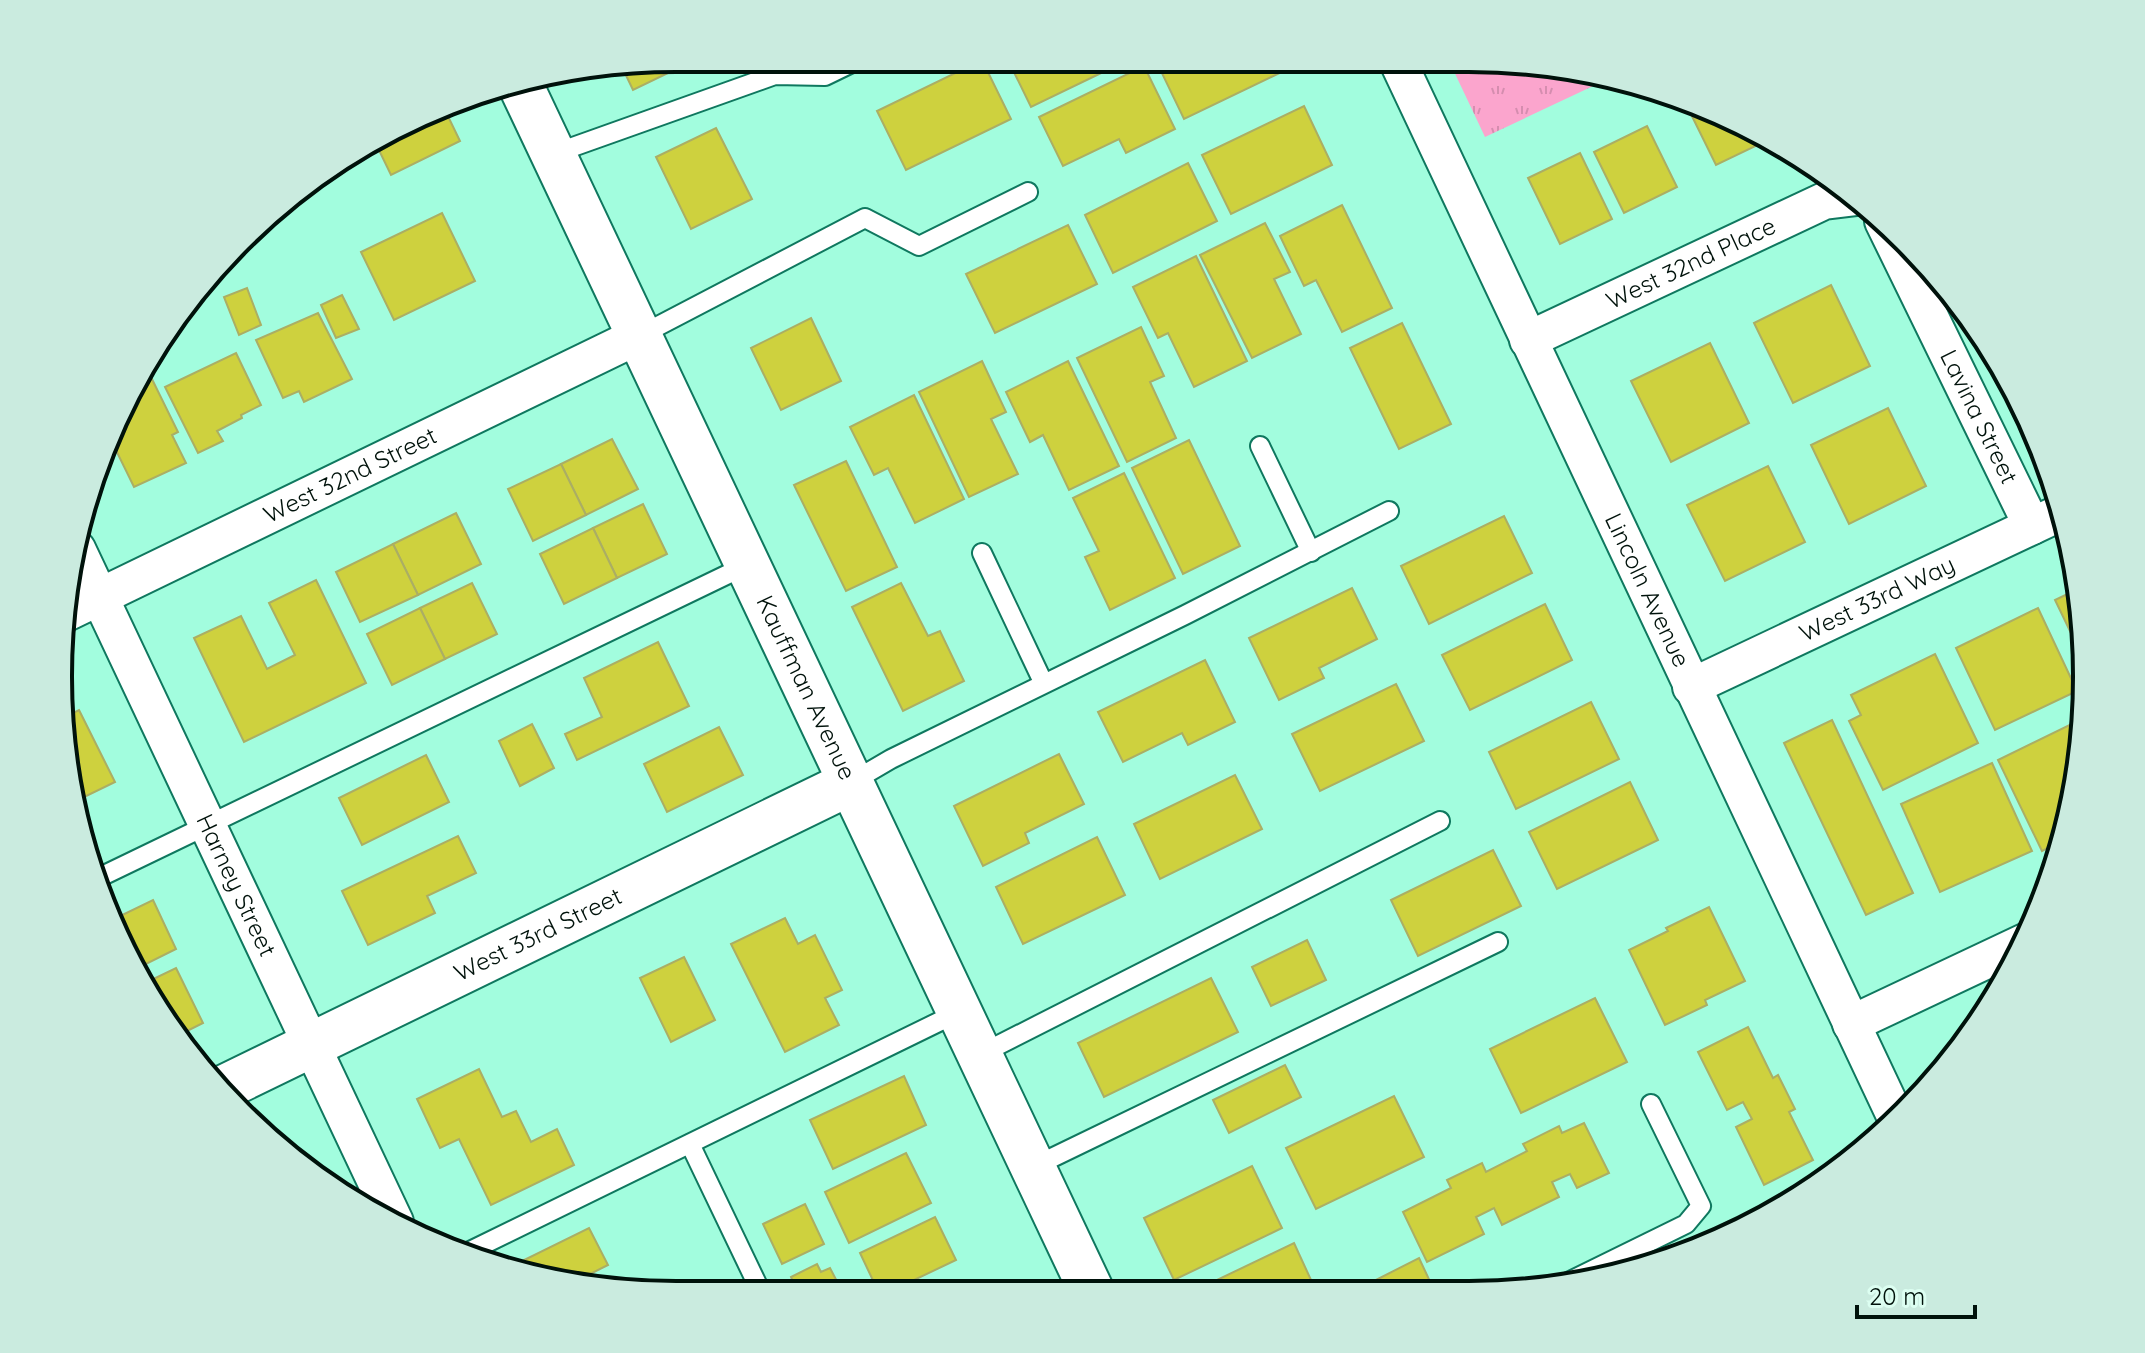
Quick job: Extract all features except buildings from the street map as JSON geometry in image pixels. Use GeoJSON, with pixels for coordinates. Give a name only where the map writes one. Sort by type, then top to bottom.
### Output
{"type":"FeatureCollection","features":[{"type":"Feature","properties":{"kind":"street","name":"Lincoln Avenue"},"geometry":{"type":"LineString","coordinates":[[1403,72],[1891,1108]]}},
{"type":"Feature","properties":{"kind":"street","name":"Kauffman Avenue"},"geometry":{"type":"LineString","coordinates":[[524,92],[1087,1281]]}},
{"type":"Feature","properties":{"kind":"street","name":"West 32nd Place"},"geometry":{"type":"LineString","coordinates":[[1528,340],[1824,201],[1838,199]]}},
{"type":"Feature","properties":{"kind":"street","name":"Lavina Street"},"geometry":{"type":"LineString","coordinates":[[1902,255],[2047,519]]}},
{"type":"Feature","properties":{"kind":"street","name":"West 32nd Street"},"geometry":{"type":"LineString","coordinates":[[76,608],[638,336]]}},
{"type":"Feature","properties":{"kind":"street","name":"West 33rd Way"},"geometry":{"type":"LineString","coordinates":[[1691,687],[2047,519]]}},
{"type":"Feature","properties":{"kind":"street","name":"Harney Street"},"geometry":{"type":"LineString","coordinates":[[83,563],[388,1208]]}},
{"type":"Feature","properties":{"kind":"street","name":"West 33rd Street"},"geometry":{"type":"LineString","coordinates":[[231,1084],[850,783]]}},
{"type":"Feature","properties":{"kind":"street"},"geometry":{"type":"LineString","coordinates":[[1851,1024],[2008,950]]}},
{"type":"Feature","properties":{"kind":"lane"},"geometry":{"type":"LineString","coordinates":[[553,154],[775,75],[825,76],[833,72]]}},
{"type":"Feature","properties":{"kind":"lane"},"geometry":{"type":"LineString","coordinates":[[638,336],[865,218],[919,246],[1028,192]]}},
{"type":"Feature","properties":{"kind":"lane"},"geometry":{"type":"LineString","coordinates":[[1260,446],[1311,552]]}},
{"type":"Feature","properties":{"kind":"lane"},"geometry":{"type":"LineString","coordinates":[[850,783],[1043,682],[1185,615],[1389,511]]}},
{"type":"Feature","properties":{"kind":"lane"},"geometry":{"type":"LineString","coordinates":[[982,553],[1043,682]]}},
{"type":"Feature","properties":{"kind":"lane"},"geometry":{"type":"LineString","coordinates":[[105,875],[747,565]]}},
{"type":"Feature","properties":{"kind":"lane"},"geometry":{"type":"LineString","coordinates":[[979,1055],[1440,821]]}},
{"type":"Feature","properties":{"kind":"lane"},"geometry":{"type":"LineString","coordinates":[[1033,1167],[1498,942]]}},
{"type":"Feature","properties":{"kind":"lane"},"geometry":{"type":"LineString","coordinates":[[478,1247],[959,1012]]}},
{"type":"Feature","properties":{"kind":"lane"},"geometry":{"type":"LineString","coordinates":[[1602,1265],[1686,1224],[1701,1206],[1651,1104]]}},
{"type":"Feature","properties":{"kind":"lane"},"geometry":{"type":"LineString","coordinates":[[690,1144],[756,1281]]}},
{"type":"Feature","properties":{"kind":"green space"},"geometry":{"type":"Polygon","coordinates":[[[1454,72],[1508,73],[1594,86],[1485,137],[1454,72]]]}}]}
